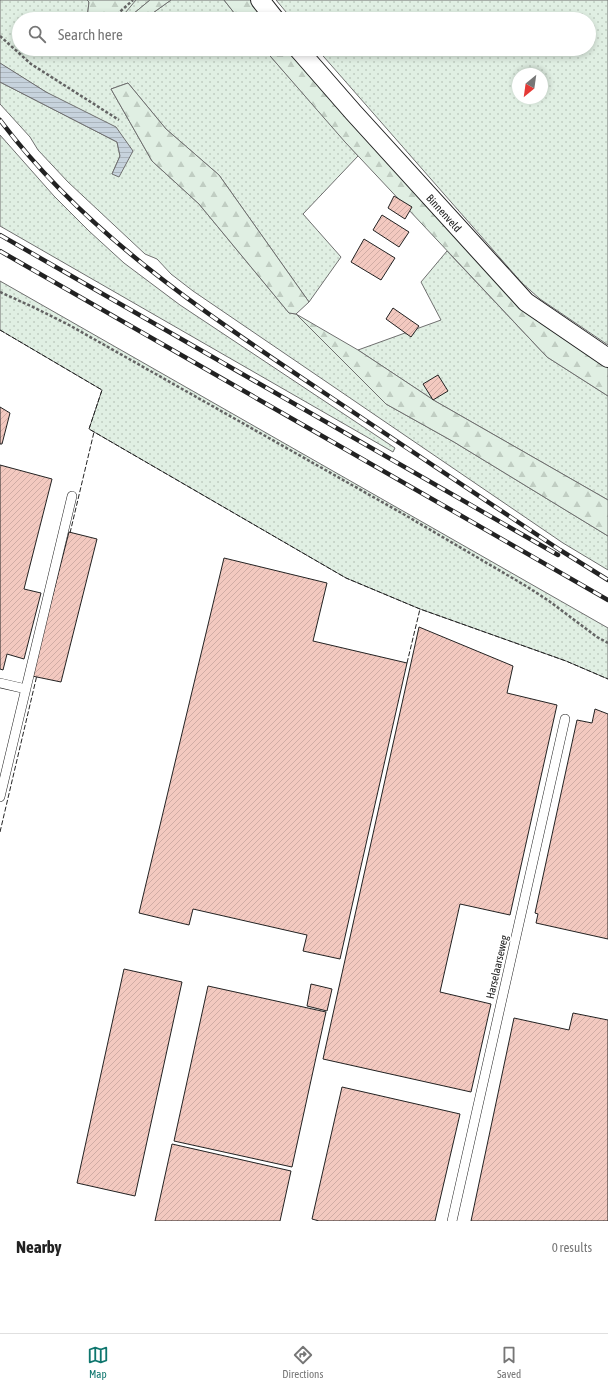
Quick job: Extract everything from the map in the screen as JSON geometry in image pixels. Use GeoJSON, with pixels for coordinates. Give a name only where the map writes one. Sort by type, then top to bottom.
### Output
{"type":"FeatureCollection","features":[{"type":"Feature","properties":{"kind":"street"},"geometry":{"type":"LineString","coordinates":[[260,0],[269,12]]}},
{"type":"Feature","properties":{"kind":"street","name":"Binnenveld"},"geometry":{"type":"LineString","coordinates":[[304,56],[363,124],[526,302],[608,358]]}},
{"type":"Feature","properties":{"kind":"lane"},"geometry":{"type":"LineString","coordinates":[[0,797],[72,496]]}},
{"type":"Feature","properties":{"kind":"lane"},"geometry":{"type":"LineString","coordinates":[[0,682],[26,689]]}},
{"type":"Feature","properties":{"kind":"lane","name":"Harselaarseweg"},"geometry":{"type":"LineString","coordinates":[[452,1221],[565,719]]}},
{"type":"Feature","properties":{"kind":"path"},"geometry":{"type":"LineString","coordinates":[[120,12],[133,0]]}},
{"type":"Feature","properties":{"kind":"path"},"geometry":{"type":"LineString","coordinates":[[0,36],[12,47]]}},
{"type":"Feature","properties":{"kind":"path"},"geometry":{"type":"LineString","coordinates":[[22,56],[31,64],[119,120]]}},
{"type":"Feature","properties":{"kind":"path"},"geometry":{"type":"LineString","coordinates":[[0,292],[33,306],[69,325],[405,515],[550,601],[597,637],[608,643]]}},
{"type":"Feature","properties":{"kind":"green space"},"geometry":{"type":"Polygon","coordinates":[[[0,0],[87,0],[89,2],[88,12],[12,12],[12,56],[270,56],[358,156],[303,214],[341,257],[309,302],[219,175],[166,129],[128,83],[111,89],[152,161],[199,204],[289,313],[296,314],[386,404],[454,442],[608,536],[608,570],[563,543],[193,291],[171,274],[157,259],[145,254],[68,182],[38,150],[30,137],[0,104],[0,82],[117,142],[120,156],[112,174],[133,151],[0,63],[0,0]]]}},
{"type":"Feature","properties":{"kind":"green space"},"geometry":{"type":"Polygon","coordinates":[[[87,0],[136,0],[126,12],[88,12],[89,2],[87,0]]]}},
{"type":"Feature","properties":{"kind":"green space"},"geometry":{"type":"Polygon","coordinates":[[[122,0],[150,0],[135,12],[108,12],[122,0]]]}},
{"type":"Feature","properties":{"kind":"green space"},"geometry":{"type":"Polygon","coordinates":[[[150,0],[171,0],[154,12],[135,12],[150,0]]]}},
{"type":"Feature","properties":{"kind":"green space"},"geometry":{"type":"Polygon","coordinates":[[[171,0],[224,0],[233,12],[154,12],[171,0]]]}},
{"type":"Feature","properties":{"kind":"green space"},"geometry":{"type":"Polygon","coordinates":[[[224,0],[251,0],[260,12],[233,12],[224,0]]]}},
{"type":"Feature","properties":{"kind":"green space"},"geometry":{"type":"Polygon","coordinates":[[[276,0],[608,0],[608,345],[540,299],[522,283],[323,56],[596,56],[596,12],[286,12],[276,0]]]}},
{"type":"Feature","properties":{"kind":"green space"},"geometry":{"type":"Polygon","coordinates":[[[270,56],[295,56],[491,275],[608,366],[608,396],[547,357],[345,142],[270,56]]]}},
{"type":"Feature","properties":{"kind":"green space"},"geometry":{"type":"Polygon","coordinates":[[[128,83],[166,129],[219,175],[309,302],[296,314],[289,313],[199,204],[152,161],[111,89],[128,83]]]}},
{"type":"Feature","properties":{"kind":"green space"},"geometry":{"type":"Polygon","coordinates":[[[0,135],[54,196],[124,263],[180,305],[395,448],[393,452],[0,226],[0,135]]]}},
{"type":"Feature","properties":{"kind":"green space"},"geometry":{"type":"Polygon","coordinates":[[[447,251],[547,357],[608,396],[608,500],[435,401],[358,350],[441,320],[421,282],[447,251]]]}},
{"type":"Feature","properties":{"kind":"green space"},"geometry":{"type":"Polygon","coordinates":[[[0,281],[608,628],[608,679],[566,661],[420,609],[346,578],[89,429],[102,390],[0,330],[0,281]]]}},
{"type":"Feature","properties":{"kind":"green space"},"geometry":{"type":"Polygon","coordinates":[[[296,314],[358,350],[435,401],[608,500],[608,536],[454,442],[386,404],[296,314]]]}},
{"type":"Feature","properties":{"kind":"shaded area"},"geometry":{"type":"Polygon","coordinates":[[[0,63],[46,92],[116,127],[133,151],[119,177],[112,174],[120,156],[117,142],[0,82],[0,63]]]}},
{"type":"Feature","properties":{"kind":"building"},"geometry":{"type":"Polygon","coordinates":[[[394,196],[412,207],[405,219],[388,208],[394,196]]]}},
{"type":"Feature","properties":{"kind":"building"},"geometry":{"type":"Polygon","coordinates":[[[382,215],[409,232],[399,247],[373,230],[382,215]]]}},
{"type":"Feature","properties":{"kind":"building"},"geometry":{"type":"Polygon","coordinates":[[[364,239],[395,258],[381,280],[351,262],[364,239]]]}},
{"type":"Feature","properties":{"kind":"building"},"geometry":{"type":"Polygon","coordinates":[[[393,308],[419,326],[411,337],[386,319],[393,308]]]}},
{"type":"Feature","properties":{"kind":"building"},"geometry":{"type":"Polygon","coordinates":[[[438,375],[448,391],[433,400],[423,384],[438,375]]]}},
{"type":"Feature","properties":{"kind":"building"},"geometry":{"type":"Polygon","coordinates":[[[0,407],[10,413],[2,444],[0,444],[0,407]]]}},
{"type":"Feature","properties":{"kind":"building"},"geometry":{"type":"Polygon","coordinates":[[[0,465],[52,479],[24,589],[41,593],[24,659],[7,654],[3,670],[0,669],[0,465]]]}},
{"type":"Feature","properties":{"kind":"building"},"geometry":{"type":"Polygon","coordinates":[[[69,532],[97,539],[61,682],[32,676],[69,532]]]}},
{"type":"Feature","properties":{"kind":"building"},"geometry":{"type":"Polygon","coordinates":[[[224,558],[327,583],[313,641],[407,663],[340,959],[303,951],[307,935],[193,909],[189,925],[139,913],[224,558]]]}},
{"type":"Feature","properties":{"kind":"building"},"geometry":{"type":"Polygon","coordinates":[[[419,627],[513,666],[507,693],[557,705],[510,915],[460,904],[440,992],[491,1004],[471,1092],[323,1059],[419,627]]]}},
{"type":"Feature","properties":{"kind":"building"},"geometry":{"type":"Polygon","coordinates":[[[595,709],[608,714],[608,939],[536,923],[538,914],[535,913],[577,720],[592,723],[595,709]]]}},
{"type":"Feature","properties":{"kind":"building"},"geometry":{"type":"Polygon","coordinates":[[[124,969],[182,982],[135,1196],[77,1183],[124,969]]]}},
{"type":"Feature","properties":{"kind":"building"},"geometry":{"type":"Polygon","coordinates":[[[311,984],[332,989],[327,1011],[307,1006],[311,984]]]}},
{"type":"Feature","properties":{"kind":"building"},"geometry":{"type":"Polygon","coordinates":[[[208,986],[326,1012],[292,1167],[174,1141],[208,986]]]}},
{"type":"Feature","properties":{"kind":"building"},"geometry":{"type":"Polygon","coordinates":[[[573,1013],[608,1020],[608,1221],[471,1221],[514,1018],[569,1030],[573,1013]]]}},
{"type":"Feature","properties":{"kind":"building"},"geometry":{"type":"Polygon","coordinates":[[[342,1087],[460,1114],[435,1221],[319,1221],[312,1219],[342,1087]]]}},
{"type":"Feature","properties":{"kind":"building"},"geometry":{"type":"Polygon","coordinates":[[[172,1144],[291,1171],[280,1221],[155,1221],[172,1144]]]}},
{"type":"Feature","properties":{"kind":"railway"},"geometry":{"type":"LineString","coordinates":[[0,120],[33,161],[69,199],[147,268],[231,330],[560,550],[608,580]]}},
{"type":"Feature","properties":{"kind":"railway"},"geometry":{"type":"LineString","coordinates":[[0,235],[558,555]]}},
{"type":"Feature","properties":{"kind":"railway"},"geometry":{"type":"LineString","coordinates":[[0,251],[608,600]]}},
{"type":"Feature","properties":{"kind":"fence"},"geometry":{"type":"LineString","coordinates":[[0,330],[102,390],[89,429],[346,578],[420,609],[566,661],[608,679]]}},
{"type":"Feature","properties":{"kind":"fence"},"geometry":{"type":"LineString","coordinates":[[70,533],[94,432]]}},
{"type":"Feature","properties":{"kind":"fence"},"geometry":{"type":"LineString","coordinates":[[407,663],[420,609]]}},
{"type":"Feature","properties":{"kind":"fence"},"geometry":{"type":"LineString","coordinates":[[0,832],[37,675]]}}]}
